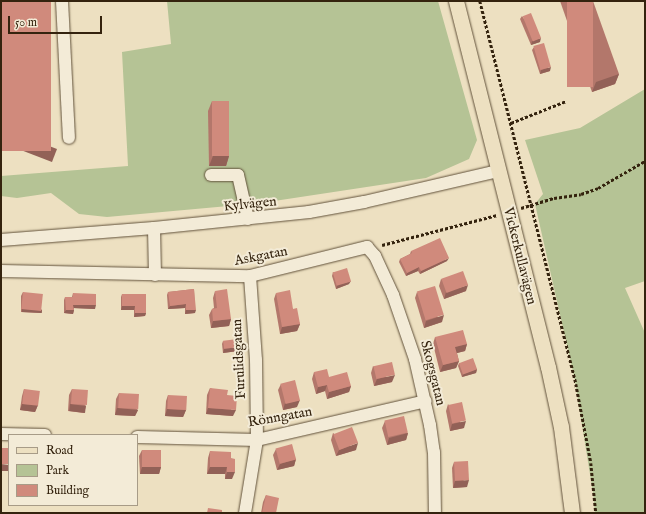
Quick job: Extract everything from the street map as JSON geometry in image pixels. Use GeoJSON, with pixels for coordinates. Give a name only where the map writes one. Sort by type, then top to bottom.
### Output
{"type":"FeatureCollection","features":[{"type":"Feature","properties":{"kind":"main road","name":"Vickerkullavägen"},"geometry":{"type":"LineString","coordinates":[[456,1],[561,427],[572,513]]}},
{"type":"Feature","properties":{"kind":"street"},"geometry":{"type":"LineString","coordinates":[[62,1],[70,138]]}},
{"type":"Feature","properties":{"kind":"street","name":"Kylvägen"},"geometry":{"type":"LineString","coordinates":[[1,240],[154,228],[309,212],[364,202],[498,171]]}},
{"type":"Feature","properties":{"kind":"street"},"geometry":{"type":"LineString","coordinates":[[211,175],[238,175],[248,219]]}},
{"type":"Feature","properties":{"kind":"street"},"geometry":{"type":"LineString","coordinates":[[154,228],[155,275]]}},
{"type":"Feature","properties":{"kind":"street","name":"Askgatan"},"geometry":{"type":"LineString","coordinates":[[1,271],[250,276],[362,247],[370,249]]}},
{"type":"Feature","properties":{"kind":"street","name":"Skogsgatan"},"geometry":{"type":"LineString","coordinates":[[370,249],[381,268],[404,324],[426,401],[434,452],[435,513]]}},
{"type":"Feature","properties":{"kind":"street","name":"Furulidsgatan"},"geometry":{"type":"LineString","coordinates":[[245,513],[257,440],[256,360],[250,276]]}},
{"type":"Feature","properties":{"kind":"street","name":"Rönngatan"},"geometry":{"type":"LineString","coordinates":[[138,437],[257,440],[426,401]]}},
{"type":"Feature","properties":{"kind":"path"},"geometry":{"type":"LineString","coordinates":[[480,1],[584,418],[591,463],[596,513]]}},
{"type":"Feature","properties":{"kind":"path"},"geometry":{"type":"LineString","coordinates":[[511,123],[566,101]]}},
{"type":"Feature","properties":{"kind":"path"},"geometry":{"type":"LineString","coordinates":[[370,249],[509,212],[554,198],[581,194],[598,188],[645,161]]}},
{"type":"Feature","properties":{"kind":"green space"},"geometry":{"type":"Polygon","coordinates":[[[167,1],[438,1],[477,140],[469,159],[426,178],[261,203],[107,217],[79,214],[51,193],[17,198],[1,196],[1,176],[128,166],[122,52],[171,44],[167,1]]]}},
{"type":"Feature","properties":{"kind":"green space"},"geometry":{"type":"Polygon","coordinates":[[[645,89],[645,281],[625,288],[645,333],[645,513],[595,513],[575,381],[535,204],[543,194],[525,140],[580,128],[645,89]]]}},
{"type":"Feature","properties":{"kind":"building"},"geometry":{"type":"Polygon","coordinates":[[[1,1],[51,1],[51,151],[1,151],[1,1]]]}},
{"type":"Feature","properties":{"kind":"building"},"geometry":{"type":"Polygon","coordinates":[[[567,1],[593,1],[593,87],[567,87],[567,1]]]}},
{"type":"Feature","properties":{"kind":"building"},"geometry":{"type":"Polygon","coordinates":[[[531,13],[541,38],[533,41],[523,16],[531,13]]]}},
{"type":"Feature","properties":{"kind":"building"},"geometry":{"type":"Polygon","coordinates":[[[544,43],[551,67],[540,70],[533,46],[544,43]]]}},
{"type":"Feature","properties":{"kind":"building"},"geometry":{"type":"Polygon","coordinates":[[[212,101],[229,101],[229,156],[212,156],[212,101]]]}},
{"type":"Feature","properties":{"kind":"building"},"geometry":{"type":"Polygon","coordinates":[[[440,238],[449,258],[421,271],[419,267],[407,273],[400,259],[412,253],[411,251],[440,238]]]}},
{"type":"Feature","properties":{"kind":"building"},"geometry":{"type":"Polygon","coordinates":[[[347,268],[351,281],[337,286],[333,272],[347,268]]]}},
{"type":"Feature","properties":{"kind":"building"},"geometry":{"type":"Polygon","coordinates":[[[463,271],[468,285],[447,293],[441,279],[463,271]]]}},
{"type":"Feature","properties":{"kind":"building"},"geometry":{"type":"Polygon","coordinates":[[[435,286],[444,315],[426,320],[417,292],[435,286]]]}},
{"type":"Feature","properties":{"kind":"building"},"geometry":{"type":"Polygon","coordinates":[[[194,289],[196,310],[186,310],[186,304],[170,306],[168,292],[194,289]]]}},
{"type":"Feature","properties":{"kind":"building"},"geometry":{"type":"Polygon","coordinates":[[[227,289],[231,319],[213,321],[212,309],[217,308],[215,291],[227,289]]]}},
{"type":"Feature","properties":{"kind":"building"},"geometry":{"type":"Polygon","coordinates":[[[290,290],[293,309],[297,308],[300,324],[282,327],[276,293],[290,290]]]}},
{"type":"Feature","properties":{"kind":"building"},"geometry":{"type":"Polygon","coordinates":[[[23,292],[43,294],[41,311],[21,309],[23,292]]]}},
{"type":"Feature","properties":{"kind":"building"},"geometry":{"type":"Polygon","coordinates":[[[73,293],[96,294],[96,305],[73,305],[74,310],[66,310],[65,297],[73,297],[73,293]]]}},
{"type":"Feature","properties":{"kind":"building"},"geometry":{"type":"Polygon","coordinates":[[[122,294],[146,294],[146,313],[135,313],[135,306],[122,306],[122,294]]]}},
{"type":"Feature","properties":{"kind":"building"},"geometry":{"type":"Polygon","coordinates":[[[463,330],[467,344],[455,347],[459,361],[443,365],[435,337],[463,330]]]}},
{"type":"Feature","properties":{"kind":"building"},"geometry":{"type":"Polygon","coordinates":[[[238,339],[239,347],[224,349],[223,341],[238,339]]]}},
{"type":"Feature","properties":{"kind":"building"},"geometry":{"type":"Polygon","coordinates":[[[473,358],[477,369],[463,374],[459,363],[473,358]]]}},
{"type":"Feature","properties":{"kind":"building"},"geometry":{"type":"Polygon","coordinates":[[[392,362],[395,375],[376,379],[373,366],[392,362]]]}},
{"type":"Feature","properties":{"kind":"building"},"geometry":{"type":"Polygon","coordinates":[[[327,369],[329,377],[347,372],[351,386],[329,392],[327,385],[318,387],[314,372],[327,369]]]}},
{"type":"Feature","properties":{"kind":"building"},"geometry":{"type":"Polygon","coordinates":[[[295,380],[300,400],[286,404],[280,384],[295,380]]]}},
{"type":"Feature","properties":{"kind":"building"},"geometry":{"type":"Polygon","coordinates":[[[210,388],[228,390],[227,395],[237,396],[236,410],[208,408],[210,388]]]}},
{"type":"Feature","properties":{"kind":"building"},"geometry":{"type":"Polygon","coordinates":[[[24,389],[40,391],[38,406],[22,404],[24,389]]]}},
{"type":"Feature","properties":{"kind":"building"},"geometry":{"type":"Polygon","coordinates":[[[72,389],[88,390],[87,405],[71,404],[72,389]]]}},
{"type":"Feature","properties":{"kind":"building"},"geometry":{"type":"Polygon","coordinates":[[[119,393],[139,394],[138,409],[118,408],[119,393]]]}},
{"type":"Feature","properties":{"kind":"building"},"geometry":{"type":"Polygon","coordinates":[[[168,395],[187,396],[186,410],[167,409],[168,395]]]}},
{"type":"Feature","properties":{"kind":"building"},"geometry":{"type":"Polygon","coordinates":[[[462,402],[466,421],[452,423],[448,405],[462,402]]]}},
{"type":"Feature","properties":{"kind":"building"},"geometry":{"type":"Polygon","coordinates":[[[404,416],[408,433],[388,437],[385,420],[404,416]]]}},
{"type":"Feature","properties":{"kind":"building"},"geometry":{"type":"Polygon","coordinates":[[[352,427],[358,443],[339,450],[333,434],[352,427]]]}},
{"type":"Feature","properties":{"kind":"building"},"geometry":{"type":"Polygon","coordinates":[[[292,444],[296,459],[280,464],[276,448],[292,444]]]}},
{"type":"Feature","properties":{"kind":"building"},"geometry":{"type":"Polygon","coordinates":[[[1,448],[8,448],[8,464],[1,464],[1,448]]]}},
{"type":"Feature","properties":{"kind":"building"},"geometry":{"type":"Polygon","coordinates":[[[142,450],[161,450],[161,467],[142,467],[142,450]]]}},
{"type":"Feature","properties":{"kind":"building"},"geometry":{"type":"Polygon","coordinates":[[[210,451],[231,452],[231,458],[235,459],[235,472],[227,472],[227,467],[210,467],[210,451]]]}},
{"type":"Feature","properties":{"kind":"building"},"geometry":{"type":"Polygon","coordinates":[[[468,461],[469,480],[455,481],[454,462],[468,461]]]}},
{"type":"Feature","properties":{"kind":"building"},"geometry":{"type":"Polygon","coordinates":[[[266,495],[279,498],[276,513],[262,513],[266,495]]]}},
{"type":"Feature","properties":{"kind":"building"},"geometry":{"type":"Polygon","coordinates":[[[208,508],[222,510],[222,513],[207,513],[208,508]]]}}]}
